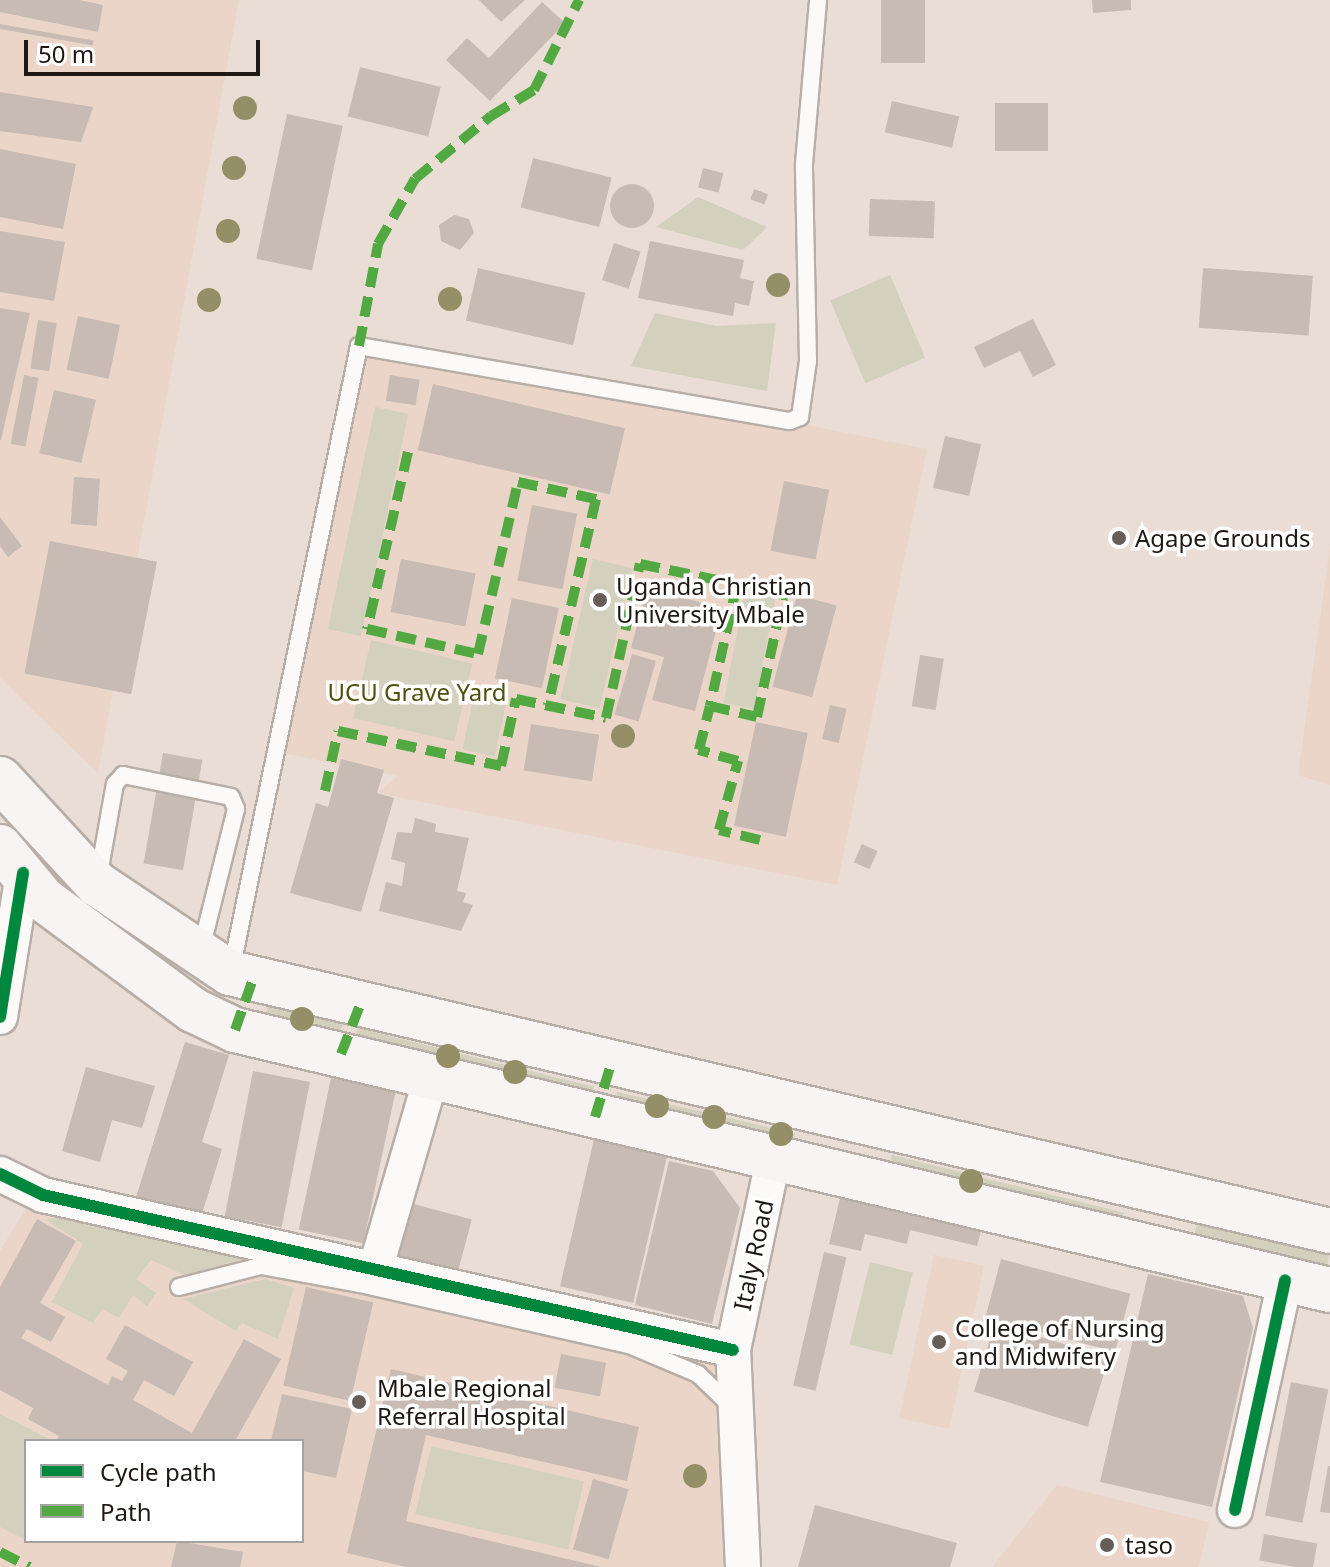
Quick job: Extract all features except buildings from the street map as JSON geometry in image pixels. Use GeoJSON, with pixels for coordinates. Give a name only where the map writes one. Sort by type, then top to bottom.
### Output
{"type":"FeatureCollection","features":[{"type":"Feature","properties":{"kind":"main road"},"geometry":{"type":"LineString","coordinates":[[0,779],[97,884],[215,964],[842,1119],[1330,1231]]}},
{"type":"Feature","properties":{"kind":"main road"},"geometry":{"type":"LineString","coordinates":[[11,860],[43,899],[193,1010],[235,1030],[830,1174],[1330,1290]]}},
{"type":"Feature","properties":{"kind":"main road"},"geometry":{"type":"LineString","coordinates":[[830,1174],[842,1119]]}},
{"type":"Feature","properties":{"kind":"street"},"geometry":{"type":"LineString","coordinates":[[0,1017],[11,860]]}},
{"type":"Feature","properties":{"kind":"street"},"geometry":{"type":"LineString","coordinates":[[376,1267],[431,1078]]}},
{"type":"Feature","properties":{"kind":"street","name":"Italy Road"},"geometry":{"type":"LineString","coordinates":[[743,1567],[739,1414],[733,1350],[773,1160]]}},
{"type":"Feature","properties":{"kind":"street"},"geometry":{"type":"LineString","coordinates":[[0,1174],[43,1195],[376,1267],[733,1350]]}},
{"type":"Feature","properties":{"kind":"street"},"geometry":{"type":"LineString","coordinates":[[1235,1510],[1285,1280]]}},
{"type":"Feature","properties":{"kind":"lane"},"geometry":{"type":"LineString","coordinates":[[215,964],[359,346],[790,421],[800,417],[808,361],[804,164],[818,0]]}},
{"type":"Feature","properties":{"kind":"lane"},"geometry":{"type":"LineString","coordinates":[[97,884],[115,784],[123,775],[231,797],[236,809],[215,964]]}},
{"type":"Feature","properties":{"kind":"lane"},"geometry":{"type":"LineString","coordinates":[[179,1287],[250,1267],[272,1266],[554,1328],[672,1361],[698,1374],[739,1414]]}},
{"type":"Feature","properties":{"kind":"shaded area"},"geometry":{"type":"Polygon","coordinates":[[[0,0],[239,0],[98,773],[0,678],[0,0]]]}},
{"type":"Feature","properties":{"kind":"shaded area","name":"Uganda Christian University Mbale"},"geometry":{"type":"Polygon","coordinates":[[[358,336],[927,449],[837,885],[377,793],[398,776],[272,751],[358,336]]]}},
{"type":"Feature","properties":{"kind":"shaded area"},"geometry":{"type":"Polygon","coordinates":[[[1330,548],[1330,785],[1298,775],[1330,548]]]}},
{"type":"Feature","properties":{"kind":"shaded area","name":"Mbale Regional Referral Hospital"},"geometry":{"type":"Polygon","coordinates":[[[27,1207],[715,1363],[724,1567],[0,1567],[0,1251],[27,1207]]]}},
{"type":"Feature","properties":{"kind":"shaded area","name":"College of Nursing and Midwifery"},"geometry":{"type":"Polygon","coordinates":[[[934,1255],[984,1266],[949,1429],[899,1418],[934,1255]]]}},
{"type":"Feature","properties":{"kind":"shaded area","name":"taso"},"geometry":{"type":"Polygon","coordinates":[[[1057,1485],[1209,1522],[1199,1567],[992,1567],[1057,1485]]]}},
{"type":"Feature","properties":{"kind":"green space"},"geometry":{"type":"Polygon","coordinates":[[[698,197],[767,227],[743,250],[656,227],[698,197]]]}},
{"type":"Feature","properties":{"kind":"green space"},"geometry":{"type":"Polygon","coordinates":[[[890,275],[925,358],[865,383],[830,300],[890,275]]]}},
{"type":"Feature","properties":{"kind":"green space"},"geometry":{"type":"Polygon","coordinates":[[[655,313],[716,326],[776,323],[767,391],[631,366],[655,313]]]}},
{"type":"Feature","properties":{"kind":"green space"},"geometry":{"type":"Polygon","coordinates":[[[375,407],[408,414],[361,636],[328,629],[375,407]]]}},
{"type":"Feature","properties":{"kind":"green space"},"geometry":{"type":"Polygon","coordinates":[[[593,559],[632,568],[600,708],[561,699],[593,559]]]}},
{"type":"Feature","properties":{"kind":"green space"},"geometry":{"type":"Polygon","coordinates":[[[747,582],[777,588],[754,709],[724,703],[747,582]]]}},
{"type":"Feature","properties":{"kind":"green space","name":"UCU Grave Yard"},"geometry":{"type":"Polygon","coordinates":[[[371,640],[472,663],[454,741],[353,718],[371,640]]]}},
{"type":"Feature","properties":{"kind":"green space"},"geometry":{"type":"Polygon","coordinates":[[[476,686],[508,693],[495,756],[462,750],[476,686]]]}},
{"type":"Feature","properties":{"kind":"green space"},"geometry":{"type":"Polygon","coordinates":[[[268,1005],[343,1022],[341,1030],[266,1013],[268,1005]]]}},
{"type":"Feature","properties":{"kind":"green space"},"geometry":{"type":"Polygon","coordinates":[[[358,1028],[594,1087],[592,1095],[356,1036],[358,1028]]]}},
{"type":"Feature","properties":{"kind":"green space"},"geometry":{"type":"Polygon","coordinates":[[[617,1092],[795,1133],[794,1141],[615,1100],[617,1092]]]}},
{"type":"Feature","properties":{"kind":"green space"},"geometry":{"type":"Polygon","coordinates":[[[892,1155],[1124,1213],[1121,1223],[889,1166],[892,1155]]]}},
{"type":"Feature","properties":{"kind":"green space"},"geometry":{"type":"Polygon","coordinates":[[[66,1214],[253,1256],[185,1275],[151,1260],[136,1279],[156,1293],[147,1306],[133,1295],[119,1318],[102,1309],[93,1323],[52,1302],[83,1244],[46,1220],[66,1214]]]}},
{"type":"Feature","properties":{"kind":"green space"},"geometry":{"type":"Polygon","coordinates":[[[1198,1220],[1330,1253],[1326,1270],[1194,1237],[1198,1220]]]}},
{"type":"Feature","properties":{"kind":"green space"},"geometry":{"type":"Polygon","coordinates":[[[870,1262],[913,1273],[892,1355],[849,1344],[870,1262]]]}},
{"type":"Feature","properties":{"kind":"green space"},"geometry":{"type":"Polygon","coordinates":[[[265,1279],[294,1288],[278,1339],[242,1323],[236,1331],[183,1299],[265,1279]]]}},
{"type":"Feature","properties":{"kind":"green space"},"geometry":{"type":"Polygon","coordinates":[[[0,1414],[49,1439],[24,1439],[24,1539],[0,1527],[0,1414]]]}},
{"type":"Feature","properties":{"kind":"green space"},"geometry":{"type":"Polygon","coordinates":[[[431,1446],[584,1481],[568,1550],[415,1514],[431,1446]]]}},
{"type":"Feature","properties":{"kind":"marked path"},"geometry":{"type":"LineString","coordinates":[[359,346],[378,244],[415,179],[491,116],[534,90],[579,0]]}},
{"type":"Feature","properties":{"kind":"marked path"},"geometry":{"type":"LineString","coordinates":[[408,452],[367,629],[478,654],[518,482],[596,499],[548,706]]}},
{"type":"Feature","properties":{"kind":"marked path"},"geometry":{"type":"LineString","coordinates":[[325,791],[338,731],[501,766],[516,699],[606,718],[640,564],[737,584],[710,706]]}},
{"type":"Feature","properties":{"kind":"marked path"},"geometry":{"type":"LineString","coordinates":[[760,840],[719,830],[738,761],[699,750],[710,706],[757,717],[788,574]]}},
{"type":"Feature","properties":{"kind":"marked path"},"geometry":{"type":"LineString","coordinates":[[235,1030],[253,979]]}},
{"type":"Feature","properties":{"kind":"marked path"},"geometry":{"type":"LineString","coordinates":[[341,1054],[360,1005]]}},
{"type":"Feature","properties":{"kind":"marked path"},"geometry":{"type":"LineString","coordinates":[[595,1117],[611,1064]]}},
{"type":"Feature","properties":{"kind":"marked path"},"geometry":{"type":"LineString","coordinates":[[0,1552],[29,1567]]}},
{"type":"Feature","properties":{"kind":"cycle path"},"geometry":{"type":"LineString","coordinates":[[0,1017],[23,873]]}},
{"type":"Feature","properties":{"kind":"cycle path"},"geometry":{"type":"LineString","coordinates":[[0,1174],[43,1195],[733,1350]]}},
{"type":"Feature","properties":{"kind":"cycle path"},"geometry":{"type":"LineString","coordinates":[[1235,1510],[1285,1280]]}},
{"type":"Feature","properties":{"kind":"place","name":"Agape Grounds"},"geometry":{"type":"Point","coordinates":[1119,538]}},
{"type":"Feature","properties":{"kind":"place","name":"Uganda Christian University Mbale"},"geometry":{"type":"Point","coordinates":[600,600]}},
{"type":"Feature","properties":{"kind":"place","name":"College of Nursing and Midwifery"},"geometry":{"type":"Point","coordinates":[939,1342]}},
{"type":"Feature","properties":{"kind":"place","name":"Mbale Regional Referral Hospital"},"geometry":{"type":"Point","coordinates":[359,1402]}},
{"type":"Feature","properties":{"kind":"place","name":"taso"},"geometry":{"type":"Point","coordinates":[1107,1545]}}]}
